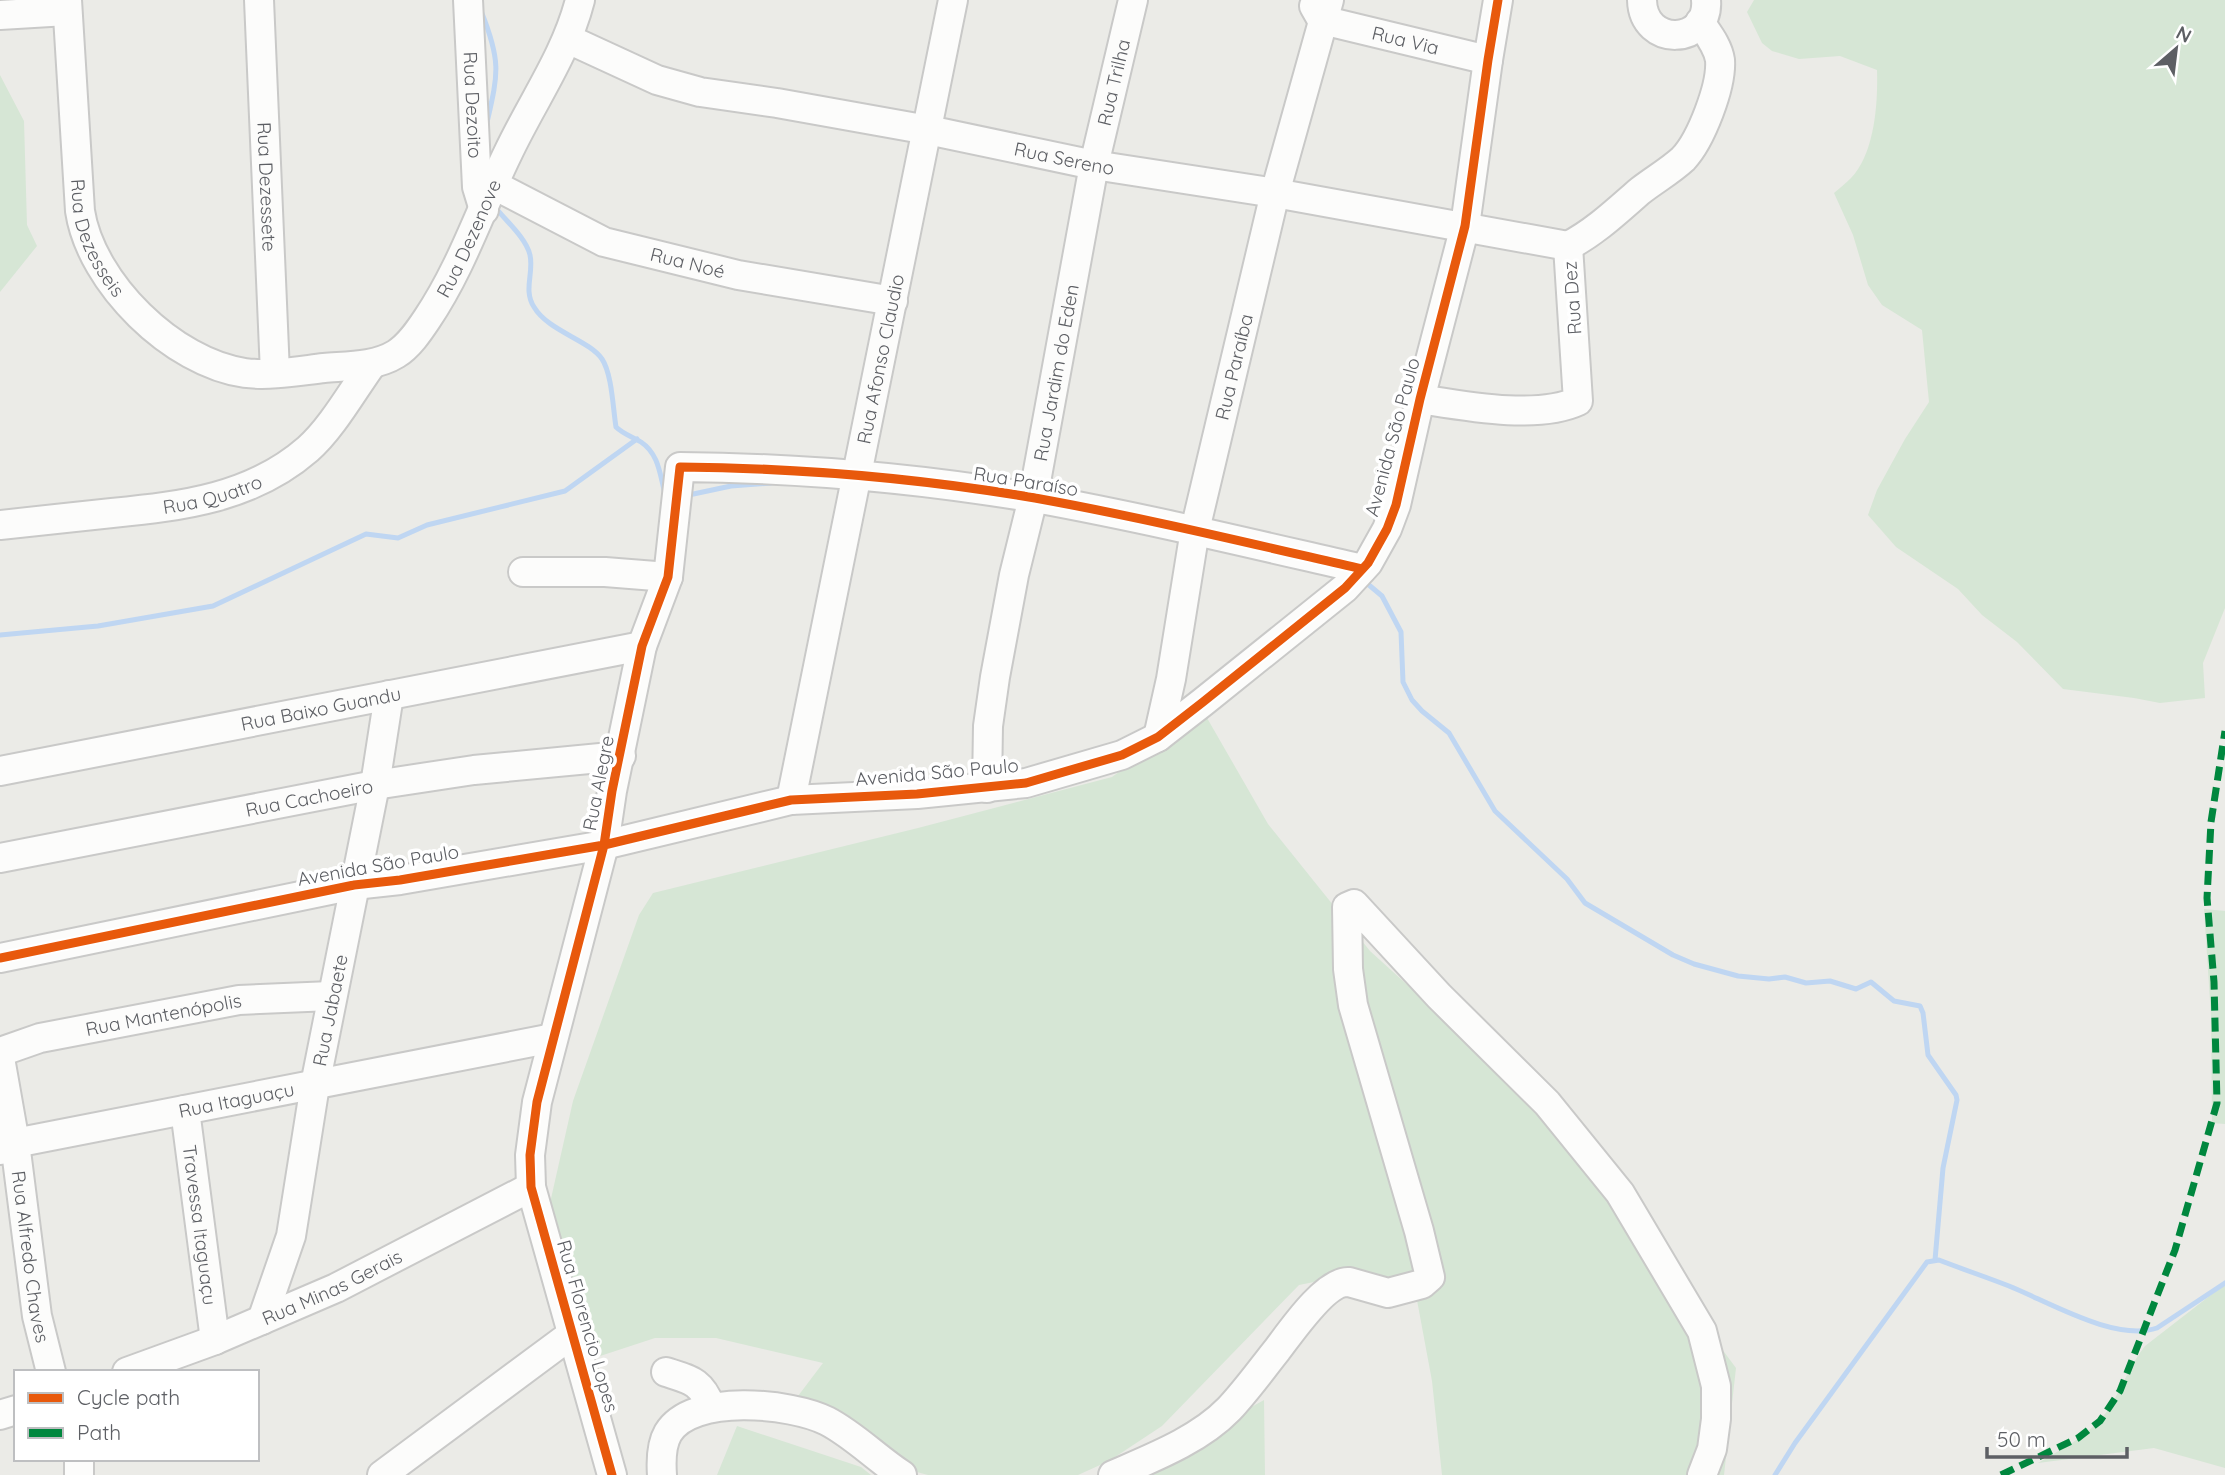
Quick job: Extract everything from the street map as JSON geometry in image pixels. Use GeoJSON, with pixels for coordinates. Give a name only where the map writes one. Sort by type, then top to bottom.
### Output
{"type":"FeatureCollection","features":[{"type":"Feature","properties":{"kind":"street","name":"Rua Dezessete"},"geometry":{"type":"LineString","coordinates":[[259,0],[275,373]]}},
{"type":"Feature","properties":{"kind":"street","name":"Rua Dezoito"},"geometry":{"type":"LineString","coordinates":[[468,0],[477,187],[489,197]]}},
{"type":"Feature","properties":{"kind":"street","name":"Rua Dezenove"},"geometry":{"type":"LineString","coordinates":[[275,373],[372,364],[396,354],[417,334],[446,291],[520,127],[568,39],[580,0]]}},
{"type":"Feature","properties":{"kind":"street","name":"Rua Afonso Claudio"},"geometry":{"type":"LineString","coordinates":[[791,800],[953,0]]}},
{"type":"Feature","properties":{"kind":"street","name":"Rua Trilha"},"geometry":{"type":"LineString","coordinates":[[1094,165],[1133,0]]}},
{"type":"Feature","properties":{"kind":"street","name":"Avenida São Paulo"},"geometry":{"type":"LineString","coordinates":[[0,958],[354,885],[400,880],[604,845],[791,800],[987,788],[1026,783],[1122,755],[1158,737],[1345,588],[1380,543],[1396,505],[1420,399],[1465,226],[1499,0]]}},
{"type":"Feature","properties":{"kind":"street"},"geometry":{"type":"LineString","coordinates":[[1642,0],[1646,19],[1659,32],[1677,35],[1694,29],[1703,11]]}},
{"type":"Feature","properties":{"kind":"street","name":"Rua Dezesseis"},"geometry":{"type":"LineString","coordinates":[[67,6],[80,211],[85,238],[118,290],[142,317],[171,341],[211,365],[246,373],[275,373]]}},
{"type":"Feature","properties":{"kind":"street"},"geometry":{"type":"LineString","coordinates":[[0,15],[67,6]]}},
{"type":"Feature","properties":{"kind":"street","name":"Rua Via"},"geometry":{"type":"LineString","coordinates":[[1321,7],[1488,60]]}},
{"type":"Feature","properties":{"kind":"street","name":"Rua Paraíba"},"geometry":{"type":"LineString","coordinates":[[1158,737],[1171,679],[1195,530],[1321,7]]}},
{"type":"Feature","properties":{"kind":"street","name":"Rua Dez"},"geometry":{"type":"LineString","coordinates":[[1420,399],[1508,410],[1541,409],[1578,401],[1568,246],[1589,235],[1683,158],[1698,137],[1713,97],[1720,66],[1720,58],[1703,11]]}},
{"type":"Feature","properties":{"kind":"street","name":"Rua Sereno"},"geometry":{"type":"LineString","coordinates":[[568,39],[643,75],[672,85],[928,130],[1094,165],[1275,193],[1568,246]]}},
{"type":"Feature","properties":{"kind":"street","name":"Rua Jardim do Eden"},"geometry":{"type":"LineString","coordinates":[[987,788],[988,726],[995,677],[1014,575],[1033,498],[1094,165]]}},
{"type":"Feature","properties":{"kind":"street","name":"Rua Noé"},"geometry":{"type":"LineString","coordinates":[[489,197],[604,242],[738,275],[893,301]]}},
{"type":"Feature","properties":{"kind":"street","name":"Rua Quatro"},"geometry":{"type":"LineString","coordinates":[[0,525],[177,506],[235,493],[281,469],[309,449],[372,364]]}},
{"type":"Feature","properties":{"kind":"street","name":"Rua Paraíso"},"geometry":{"type":"LineString","coordinates":[[680,467],[739,467],[858,475],[1033,498],[1195,530],[1362,569]]}},
{"type":"Feature","properties":{"kind":"street","name":"Rua Alegre"},"geometry":{"type":"LineString","coordinates":[[531,1187],[530,1155],[537,1102],[604,845],[612,791],[642,646],[668,577],[680,467]]}},
{"type":"Feature","properties":{"kind":"street"},"geometry":{"type":"LineString","coordinates":[[523,572],[606,572],[668,577]]}},
{"type":"Feature","properties":{"kind":"street","name":"Rua Baixo Guandu"},"geometry":{"type":"LineString","coordinates":[[0,771],[642,646]]}},
{"type":"Feature","properties":{"kind":"street","name":"Rua Jabaete"},"geometry":{"type":"LineString","coordinates":[[262,1320],[291,1236],[315,1084],[375,785],[389,695]]}},
{"type":"Feature","properties":{"kind":"street","name":"Rua Cachoeiro"},"geometry":{"type":"LineString","coordinates":[[0,858],[375,785],[474,770],[621,755]]}},
{"type":"Feature","properties":{"kind":"street"},"geometry":{"type":"LineString","coordinates":[[1113,1475],[1198,1433],[1228,1410],[1302,1318],[1335,1285],[1349,1282],[1388,1293],[1422,1284],[1430,1277],[1353,1005],[1348,969],[1347,907],[1353,904],[1439,996],[1548,1104],[1620,1193],[1702,1331],[1716,1386],[1712,1449],[1702,1475]]}},
{"type":"Feature","properties":{"kind":"street","name":"Rua Mantenópolis"},"geometry":{"type":"LineString","coordinates":[[0,1052],[40,1038],[239,1000],[331,996]]}},
{"type":"Feature","properties":{"kind":"street","name":"Rua Itaguaçu"},"geometry":{"type":"LineString","coordinates":[[7,1146],[554,1038]]}},
{"type":"Feature","properties":{"kind":"street","name":"Rua Alfredo Chaves"},"geometry":{"type":"LineString","coordinates":[[0,1058],[12,1236],[50,1370]]}},
{"type":"Feature","properties":{"kind":"street","name":"Travessa Itaguaçu"},"geometry":{"type":"LineString","coordinates":[[184,1110],[215,1340]]}},
{"type":"Feature","properties":{"kind":"street","name":"Rua Minas Gerais"},"geometry":{"type":"LineString","coordinates":[[132,1370],[215,1340],[336,1288],[531,1187]]}},
{"type":"Feature","properties":{"kind":"street","name":"Rua Florencio Lopes"},"geometry":{"type":"LineString","coordinates":[[531,1187],[612,1475]]}},
{"type":"Feature","properties":{"kind":"street"},"geometry":{"type":"LineString","coordinates":[[382,1475],[572,1334]]}},
{"type":"Feature","properties":{"kind":"street"},"geometry":{"type":"LineString","coordinates":[[666,1372],[698,1385],[705,1391],[711,1407]]}},
{"type":"Feature","properties":{"kind":"street"},"geometry":{"type":"LineString","coordinates":[[662,1475],[664,1442],[669,1431],[686,1416],[711,1407],[729,1406],[776,1408],[826,1421],[902,1475]]}},
{"type":"Feature","properties":{"kind":"green space"},"geometry":{"type":"Polygon","coordinates":[[[1754,0],[2225,0],[2225,608],[2203,663],[2205,698],[2160,703],[2063,689],[2017,642],[1982,615],[1958,589],[1896,547],[1868,515],[1877,490],[1929,402],[1922,330],[1882,305],[1868,285],[1853,235],[1834,193],[1859,167],[1870,141],[1876,112],[1877,70],[1840,56],[1799,59],[1772,51],[1762,43],[1747,12],[1754,0]]]}},
{"type":"Feature","properties":{"kind":"green space"},"geometry":{"type":"Polygon","coordinates":[[[0,75],[24,121],[27,225],[37,246],[0,292],[0,75]]]}},
{"type":"Feature","properties":{"kind":"green space"},"geometry":{"type":"Polygon","coordinates":[[[1203,711],[1268,824],[1370,951],[1542,1107],[1736,1368],[1724,1475],[1442,1475],[1432,1381],[1414,1284],[1344,1276],[1299,1285],[1162,1426],[1109,1461],[1078,1475],[928,1475],[898,1467],[795,1400],[823,1363],[716,1338],[655,1338],[591,1359],[550,1203],[573,1101],[639,915],[653,893],[1112,777],[1203,711]]]}},
{"type":"Feature","properties":{"kind":"green space"},"geometry":{"type":"Polygon","coordinates":[[[2204,909],[2225,911],[2225,1124],[2212,1123],[2211,1016],[2204,909]]]}},
{"type":"Feature","properties":{"kind":"green space"},"geometry":{"type":"Polygon","coordinates":[[[2225,1284],[2225,1468],[2154,1448],[2038,1463],[2095,1425],[2110,1407],[2145,1346],[2225,1284]]]}},
{"type":"Feature","properties":{"kind":"green space"},"geometry":{"type":"Polygon","coordinates":[[[1264,1400],[1265,1475],[1146,1475],[1205,1433],[1264,1400]]]}},
{"type":"Feature","properties":{"kind":"green space"},"geometry":{"type":"Polygon","coordinates":[[[737,1426],[861,1467],[871,1475],[717,1475],[737,1426]]]}},
{"type":"Feature","properties":{"kind":"waterway"},"geometry":{"type":"LineString","coordinates":[[481,11],[492,44],[496,69],[486,127]]}},
{"type":"Feature","properties":{"kind":"waterway"},"geometry":{"type":"LineString","coordinates":[[495,207],[528,249],[531,262],[529,294],[534,307],[549,323],[588,346],[602,359],[610,382],[616,427],[641,442],[652,453],[665,494]]}},
{"type":"Feature","properties":{"kind":"waterway"},"geometry":{"type":"LineString","coordinates":[[0,635],[98,626],[213,606],[366,534],[398,538],[427,525],[565,491],[637,439]]}},
{"type":"Feature","properties":{"kind":"waterway"},"geometry":{"type":"LineString","coordinates":[[684,496],[731,486],[771,483]]}},
{"type":"Feature","properties":{"kind":"waterway"},"geometry":{"type":"LineString","coordinates":[[1363,580],[1382,596],[1401,632],[1403,682],[1412,700],[1449,733],[1495,811],[1567,879],[1585,903],[1673,955],[1694,964],[1738,976],[1769,979],[1785,977],[1806,983],[1830,981],[1856,989],[1871,982],[1894,1001],[1920,1006],[1928,1055],[1957,1100],[1943,1168],[1935,1260]]}},
{"type":"Feature","properties":{"kind":"waterway"},"geometry":{"type":"LineString","coordinates":[[1775,1475],[1795,1443],[1927,1262],[1939,1260],[2009,1286],[2082,1318],[2122,1330],[2157,1328],[2225,1283]]}},
{"type":"Feature","properties":{"kind":"marked path"},"geometry":{"type":"LineString","coordinates":[[2001,1475],[2078,1438],[2100,1421],[2120,1391],[2175,1250],[2217,1103],[2214,982],[2207,898],[2211,822],[2225,731]]}},
{"type":"Feature","properties":{"kind":"cycle path"},"geometry":{"type":"LineString","coordinates":[[0,958],[354,885],[400,880],[604,845],[791,800],[917,794],[1026,783],[1122,755],[1158,737],[1345,588],[1368,563],[1387,529],[1396,505],[1420,399],[1465,226],[1498,0]]}},
{"type":"Feature","properties":{"kind":"cycle path"},"geometry":{"type":"LineString","coordinates":[[612,1475],[531,1187],[530,1155],[537,1102],[604,845],[612,791],[642,646],[668,577],[680,467],[858,475],[991,491],[1117,514],[1362,569]]}}]}
